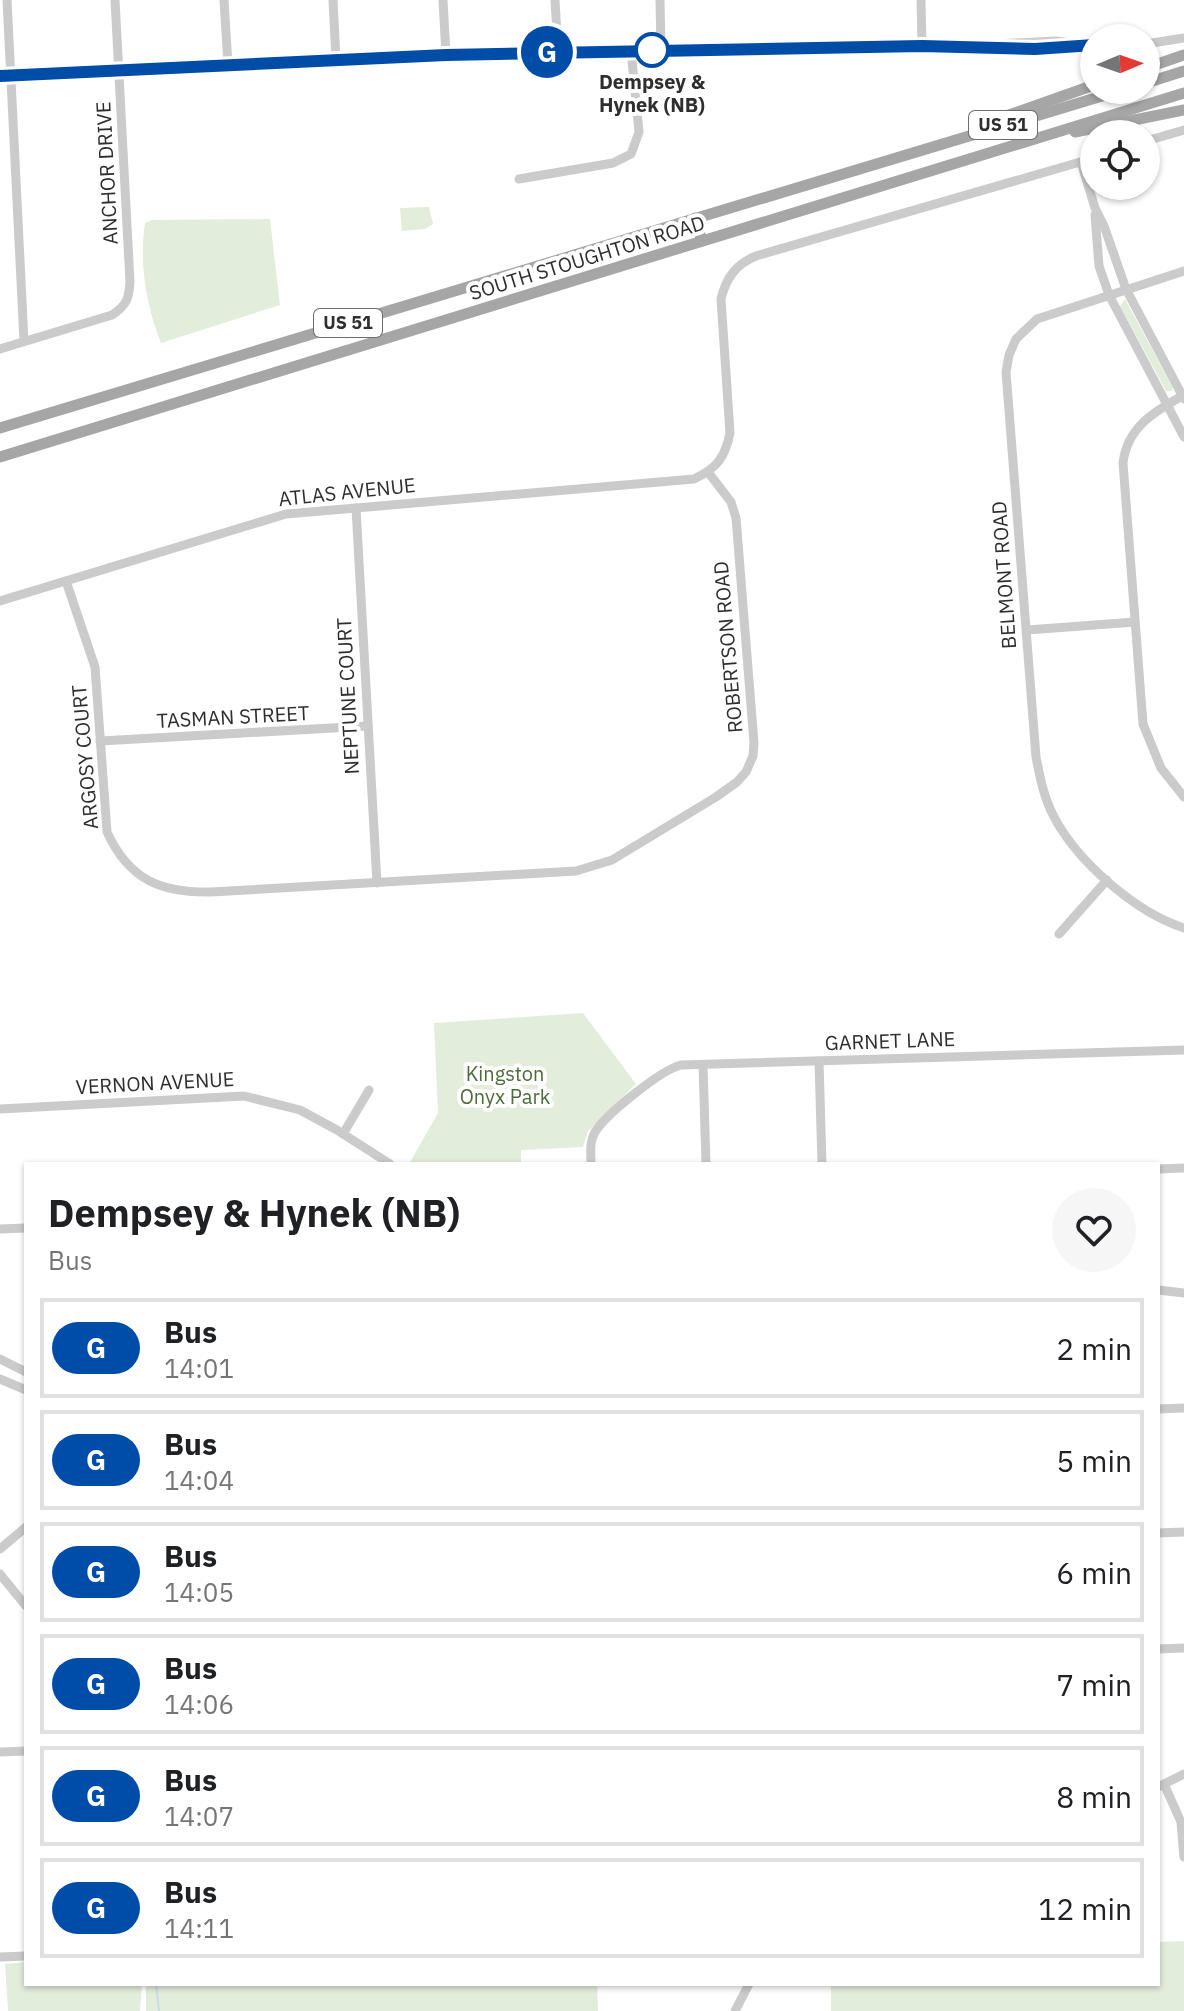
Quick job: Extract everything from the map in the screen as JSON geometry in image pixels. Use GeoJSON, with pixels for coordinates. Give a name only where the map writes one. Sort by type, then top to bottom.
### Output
{"type":"FeatureCollection","features":[{"type":"Feature","properties":{"kind":"main road"},"geometry":{"type":"LineString","coordinates":[[1160,63],[1184,55]]}},
{"type":"Feature","properties":{"kind":"main road"},"geometry":{"type":"LineString","coordinates":[[1160,79],[1184,71]]}},
{"type":"Feature","properties":{"kind":"main road"},"geometry":{"type":"LineString","coordinates":[[884,160],[1080,90]]}},
{"type":"Feature","properties":{"kind":"main road","name":"SOUTH STOUGHTON ROAD"},"geometry":{"type":"LineString","coordinates":[[0,460],[1184,93]]}},
{"type":"Feature","properties":{"kind":"main road","name":"SOUTH STOUGHTON ROAD"},"geometry":{"type":"LineString","coordinates":[[0,428],[1080,102]]}},
{"type":"Feature","properties":{"kind":"main road"},"geometry":{"type":"LineString","coordinates":[[1043,136],[1106,127],[1184,110]]}},
{"type":"Feature","properties":{"kind":"main road"},"geometry":{"type":"LineString","coordinates":[[695,218],[702,241]]}},
{"type":"Feature","properties":{"kind":"street"},"geometry":{"type":"LineString","coordinates":[[0,349],[24,341],[5,76],[7,0]]}},
{"type":"Feature","properties":{"kind":"street","name":"ANCHOR DRIVE"},"geometry":{"type":"LineString","coordinates":[[24,341],[112,315],[122,308],[128,297],[130,282],[115,0]]}},
{"type":"Feature","properties":{"kind":"street"},"geometry":{"type":"LineString","coordinates":[[224,0],[228,65]]}},
{"type":"Feature","properties":{"kind":"street"},"geometry":{"type":"LineString","coordinates":[[333,0],[336,60]]}},
{"type":"Feature","properties":{"kind":"street"},"geometry":{"type":"LineString","coordinates":[[443,0],[446,55]]}},
{"type":"Feature","properties":{"kind":"street"},"geometry":{"type":"LineString","coordinates":[[555,0],[558,51]]}},
{"type":"Feature","properties":{"kind":"street"},"geometry":{"type":"LineString","coordinates":[[660,0],[661,50]]}},
{"type":"Feature","properties":{"kind":"street"},"geometry":{"type":"LineString","coordinates":[[921,0],[922,46]]}},
{"type":"Feature","properties":{"kind":"street"},"geometry":{"type":"LineString","coordinates":[[1160,42],[1184,38]]}},
{"type":"Feature","properties":{"kind":"street"},"geometry":{"type":"LineString","coordinates":[[5,76],[558,51],[983,46],[1056,41],[1080,44]]}},
{"type":"Feature","properties":{"kind":"street"},"geometry":{"type":"LineString","coordinates":[[519,179],[613,163],[631,154],[639,132],[631,50]]}},
{"type":"Feature","properties":{"kind":"street"},"geometry":{"type":"LineString","coordinates":[[1160,137],[1184,130]]}},
{"type":"Feature","properties":{"kind":"street"},"geometry":{"type":"LineString","coordinates":[[708,472],[718,465],[726,452],[730,433],[721,299],[727,280],[737,267],[756,256],[1080,162]]}},
{"type":"Feature","properties":{"kind":"street"},"geometry":{"type":"LineString","coordinates":[[1093,200],[1126,289],[1183,397],[1135,429],[1124,456],[1146,734],[1161,768],[1184,797]]}},
{"type":"Feature","properties":{"kind":"street"},"geometry":{"type":"LineString","coordinates":[[1095,208],[1099,266],[1109,295],[1184,437]]}},
{"type":"Feature","properties":{"kind":"street","name":"BELMONT ROAD"},"geometry":{"type":"LineString","coordinates":[[1184,271],[1037,319],[1021,332],[1009,355],[1006,372],[1036,757],[1043,792],[1069,842],[1107,880],[1156,917],[1184,928]]}},
{"type":"Feature","properties":{"kind":"street","name":"ATLAS AVENUE"},"geometry":{"type":"LineString","coordinates":[[0,601],[282,515],[681,481],[708,472]]}},
{"type":"Feature","properties":{"kind":"street","name":"ROBERTSON ROAD"},"geometry":{"type":"LineString","coordinates":[[377,883],[591,868],[613,860],[740,780],[751,762],[754,743],[736,518],[731,502],[708,472]]}},
{"type":"Feature","properties":{"kind":"street","name":"NEPTUNE COURT"},"geometry":{"type":"LineString","coordinates":[[356,508],[377,883]]}},
{"type":"Feature","properties":{"kind":"street","name":"ARGOSY COURT"},"geometry":{"type":"LineString","coordinates":[[66,581],[95,667],[107,832],[119,855],[129,866],[157,886],[183,892],[377,883]]}},
{"type":"Feature","properties":{"kind":"street"},"geometry":{"type":"LineString","coordinates":[[1027,630],[1135,622]]}},
{"type":"Feature","properties":{"kind":"street","name":"TASMAN STREET"},"geometry":{"type":"LineString","coordinates":[[100,741],[368,726]]}},
{"type":"Feature","properties":{"kind":"street"},"geometry":{"type":"LineString","coordinates":[[1059,934],[1107,880]]}},
{"type":"Feature","properties":{"kind":"street","name":"GARNET LANE"},"geometry":{"type":"LineString","coordinates":[[591,1162],[593,1136],[613,1114],[666,1070],[681,1065],[1184,1050]]}},
{"type":"Feature","properties":{"kind":"street"},"geometry":{"type":"LineString","coordinates":[[819,1061],[822,1162]]}},
{"type":"Feature","properties":{"kind":"street"},"geometry":{"type":"LineString","coordinates":[[703,1065],[706,1162]]}},
{"type":"Feature","properties":{"kind":"street"},"geometry":{"type":"LineString","coordinates":[[343,1134],[369,1090]]}},
{"type":"Feature","properties":{"kind":"street","name":"VERNON AVENUE"},"geometry":{"type":"LineString","coordinates":[[0,1109],[244,1096],[300,1110],[387,1162]]}},
{"type":"Feature","properties":{"kind":"street"},"geometry":{"type":"LineString","coordinates":[[1160,1169],[1184,1168]]}},
{"type":"Feature","properties":{"kind":"street"},"geometry":{"type":"LineString","coordinates":[[0,1229],[24,1228]]}},
{"type":"Feature","properties":{"kind":"street"},"geometry":{"type":"LineString","coordinates":[[1160,1290],[1184,1293]]}},
{"type":"Feature","properties":{"kind":"street"},"geometry":{"type":"LineString","coordinates":[[0,1359],[24,1371]]}},
{"type":"Feature","properties":{"kind":"street"},"geometry":{"type":"LineString","coordinates":[[0,1379],[24,1389]]}},
{"type":"Feature","properties":{"kind":"street"},"geometry":{"type":"LineString","coordinates":[[1160,1409],[1184,1408]]}},
{"type":"Feature","properties":{"kind":"street"},"geometry":{"type":"LineString","coordinates":[[0,1549],[24,1529]]}},
{"type":"Feature","properties":{"kind":"street"},"geometry":{"type":"LineString","coordinates":[[1160,1533],[1184,1532]]}},
{"type":"Feature","properties":{"kind":"street"},"geometry":{"type":"LineString","coordinates":[[0,1574],[24,1604]]}},
{"type":"Feature","properties":{"kind":"street"},"geometry":{"type":"LineString","coordinates":[[1160,1649],[1184,1648]]}},
{"type":"Feature","properties":{"kind":"street"},"geometry":{"type":"LineString","coordinates":[[0,1752],[24,1751]]}},
{"type":"Feature","properties":{"kind":"street"},"geometry":{"type":"LineString","coordinates":[[1184,1774],[1161,1786],[1181,1822],[1184,1857]]}},
{"type":"Feature","properties":{"kind":"street"},"geometry":{"type":"LineString","coordinates":[[0,1957],[24,1956]]}},
{"type":"Feature","properties":{"kind":"street"},"geometry":{"type":"LineString","coordinates":[[735,2011],[748,1986]]}},
{"type":"Feature","properties":{"kind":"green space"},"geometry":{"type":"Polygon","coordinates":[[[429,207],[433,224],[425,229],[402,231],[400,208],[429,207]]]}},
{"type":"Feature","properties":{"kind":"green space"},"geometry":{"type":"Polygon","coordinates":[[[270,219],[280,305],[161,343],[145,284],[145,223],[152,220],[270,219]]]}},
{"type":"Feature","properties":{"kind":"green space"},"geometry":{"type":"Polygon","coordinates":[[[1125,299],[1172,391],[1166,391],[1120,306],[1125,299]]]}},
{"type":"Feature","properties":{"kind":"green space","name":"Kingston Onyx Park"},"geometry":{"type":"Polygon","coordinates":[[[583,1013],[636,1084],[588,1131],[583,1147],[521,1150],[521,1162],[410,1162],[438,1113],[434,1023],[583,1013]]]}},
{"type":"Feature","properties":{"kind":"green space"},"geometry":{"type":"Polygon","coordinates":[[[1184,1941],[1184,2011],[831,2011],[831,1986],[1160,1986],[1160,1942],[1184,1941]]]}},
{"type":"Feature","properties":{"kind":"green space"},"geometry":{"type":"Polygon","coordinates":[[[24,1962],[24,1986],[142,1986],[140,2011],[8,2011],[5,1964],[24,1962]]]}},
{"type":"Feature","properties":{"kind":"green space"},"geometry":{"type":"Polygon","coordinates":[[[146,1986],[597,1986],[598,2011],[146,2011],[146,1986]]]}},
{"type":"Feature","properties":{"kind":"waterway"},"geometry":{"type":"LineString","coordinates":[[156,1986],[159,2011]]}},
{"type":"Feature","properties":{"kind":"bus line","name":"G"},"geometry":{"type":"LineString","coordinates":[[0,76],[568,51],[922,46],[1051,49],[1080,46]]}},
{"type":"Feature","properties":{"kind":"place","name":"Dempsey & Hynek (NB)"},"geometry":{"type":"Point","coordinates":[652,50]}}]}
